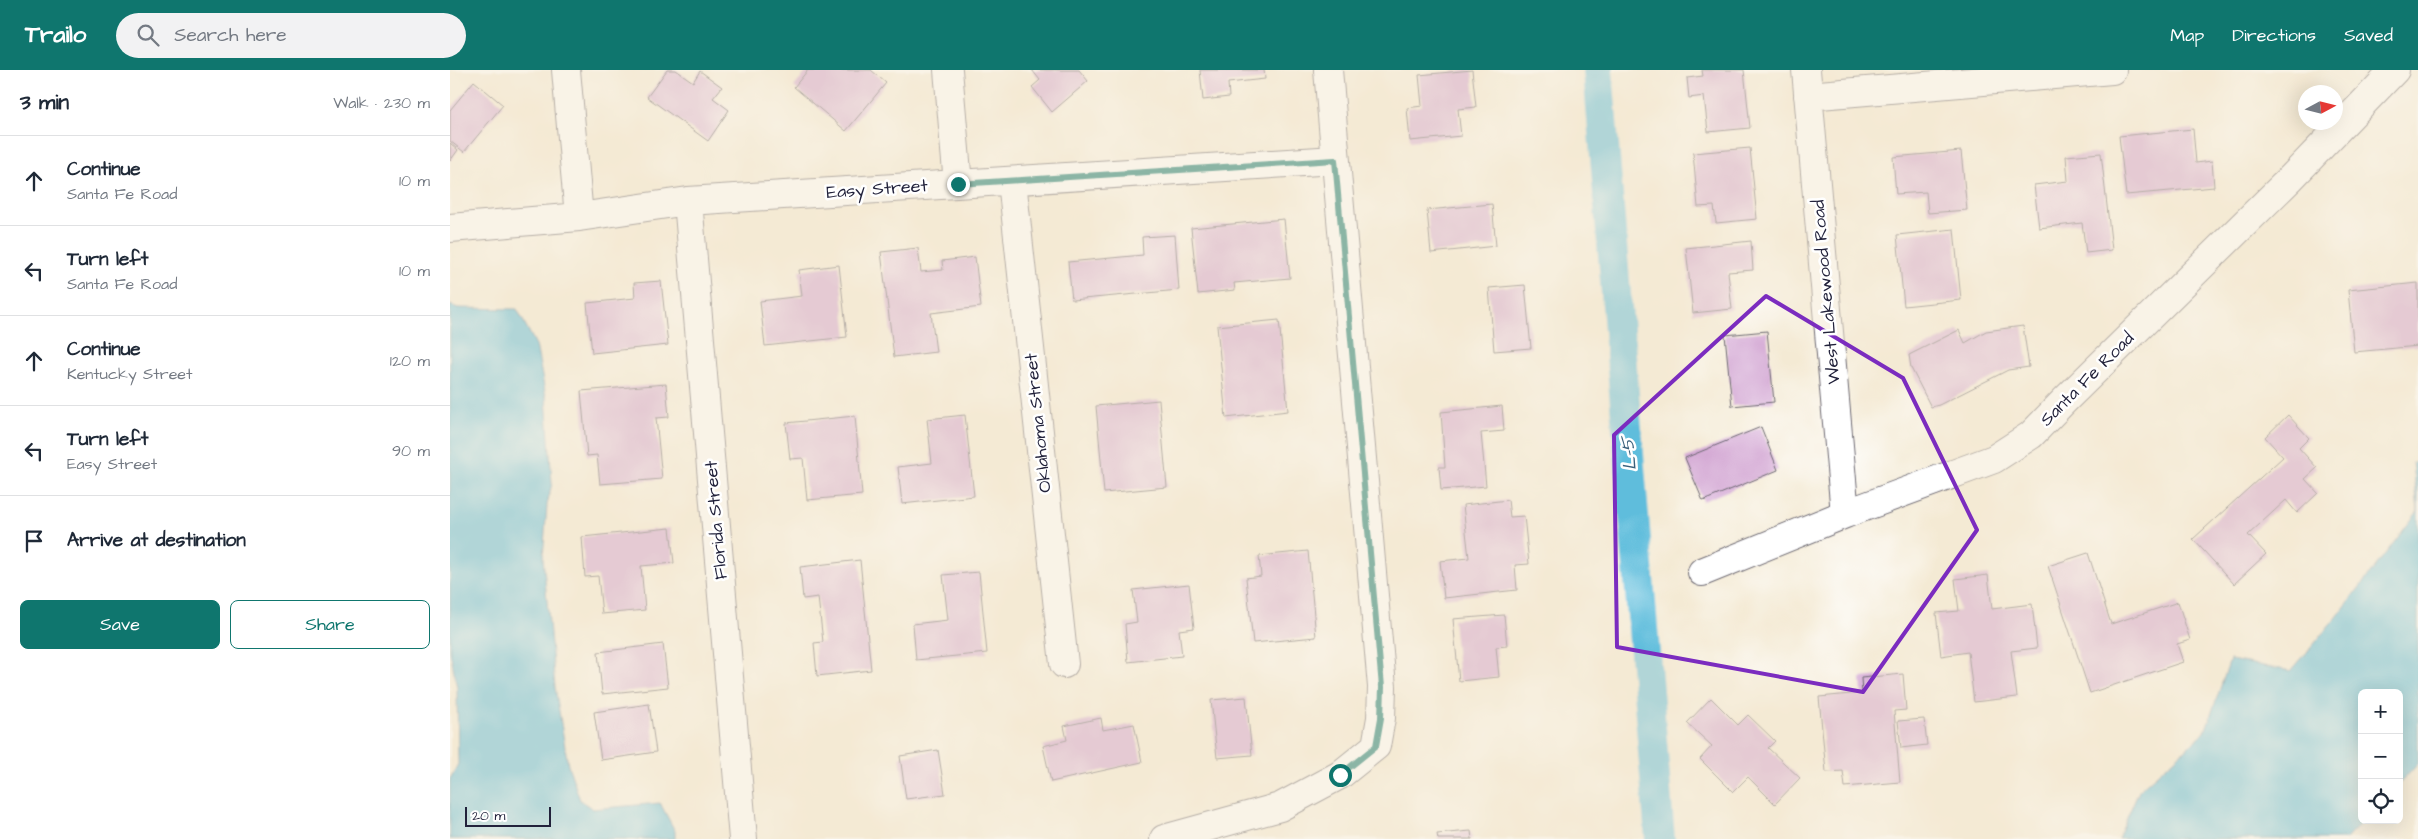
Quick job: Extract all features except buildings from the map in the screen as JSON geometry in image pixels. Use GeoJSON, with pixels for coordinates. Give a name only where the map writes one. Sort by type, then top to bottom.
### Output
{"type":"FeatureCollection","features":[{"type":"Feature","properties":{"kind":"street"},"geometry":{"type":"LineString","coordinates":[[566,70],[579,218]]}},
{"type":"Feature","properties":{"kind":"street"},"geometry":{"type":"LineString","coordinates":[[948,70],[958,184]]}},
{"type":"Feature","properties":{"kind":"street"},"geometry":{"type":"LineString","coordinates":[[1164,839],[1280,807],[1340,775],[1376,746],[1381,718],[1382,687],[1328,70]]}},
{"type":"Feature","properties":{"kind":"street"},"geometry":{"type":"LineString","coordinates":[[1807,83],[2112,70]]}},
{"type":"Feature","properties":{"kind":"street","name":"Santa Fe Road"},"geometry":{"type":"LineString","coordinates":[[1702,572],[1845,514],[1994,459],[2031,435],[2071,393],[2290,179],[2395,70]]}},
{"type":"Feature","properties":{"kind":"street","name":"West Lakewood Road"},"geometry":{"type":"LineString","coordinates":[[1807,83],[1845,514]]}},
{"type":"Feature","properties":{"kind":"street","name":"Easy Street"},"geometry":{"type":"LineString","coordinates":[[450,228],[579,218],[688,202],[1335,160]]}},
{"type":"Feature","properties":{"kind":"street","name":"Oklahoma Street"},"geometry":{"type":"LineString","coordinates":[[1012,181],[1064,664]]}},
{"type":"Feature","properties":{"kind":"street","name":"Florida Street"},"geometry":{"type":"LineString","coordinates":[[688,202],[743,839]]}},
{"type":"Feature","properties":{"kind":"highlighted area"},"geometry":{"type":"Polygon","coordinates":[[[1766,296],[1903,378],[1977,530],[1863,692],[1617,647],[1614,435],[1766,296]]]}},
{"type":"Feature","properties":{"kind":"water"},"geometry":{"type":"Polygon","coordinates":[[[450,305],[458,308],[517,309],[536,345],[546,397],[552,483],[547,505],[543,558],[555,687],[568,765],[580,800],[593,809],[660,803],[675,831],[675,839],[450,839],[450,779],[458,764],[457,688],[450,651],[450,305]]]}},
{"type":"Feature","properties":{"kind":"water"},"geometry":{"type":"Polygon","coordinates":[[[2418,461],[2418,511],[2413,462],[2418,461]]]}},
{"type":"Feature","properties":{"kind":"water"},"geometry":{"type":"Polygon","coordinates":[[[2418,511],[2418,764],[2403,780],[2403,689],[2358,689],[2358,824],[2360,824],[2346,839],[2118,839],[2139,790],[2205,732],[2230,660],[2291,671],[2337,617],[2418,511]]]}},
{"type":"Feature","properties":{"kind":"waterway","name":"L-5"},"geometry":{"type":"LineString","coordinates":[[1598,70],[1660,839]]}},
{"type":"Feature","properties":{"kind":"route"},"geometry":{"type":"LineString","coordinates":[[958,184],[1335,160],[1382,687],[1381,718],[1376,746],[1340,775]]}}]}
